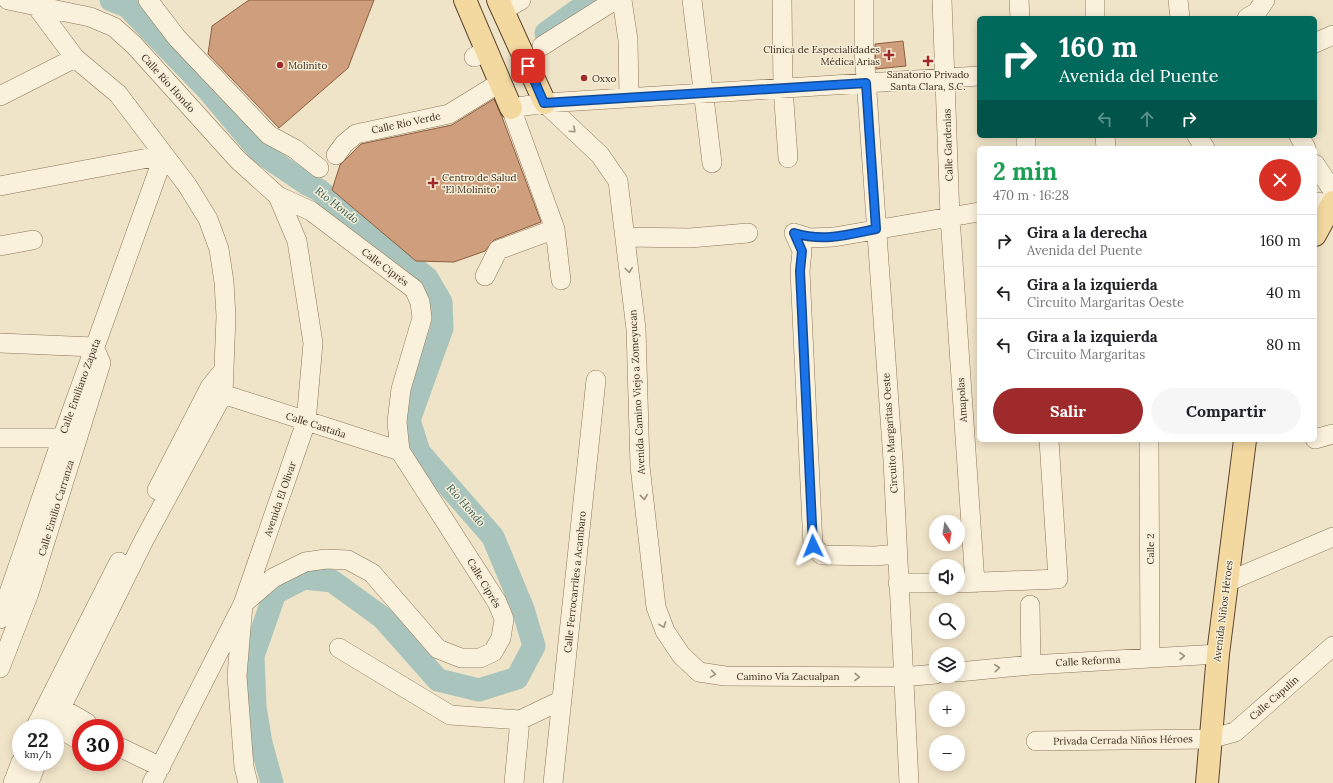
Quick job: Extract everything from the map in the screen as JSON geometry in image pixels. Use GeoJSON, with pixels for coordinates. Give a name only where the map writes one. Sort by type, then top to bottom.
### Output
{"type":"FeatureCollection","features":[{"type":"Feature","properties":{"kind":"main road"},"geometry":{"type":"LineString","coordinates":[[465,0],[480,54],[501,82],[511,108]]}},
{"type":"Feature","properties":{"kind":"main road"},"geometry":{"type":"LineString","coordinates":[[500,5],[544,103]]}},
{"type":"Feature","properties":{"kind":"main road"},"geometry":{"type":"LineString","coordinates":[[1317,230],[1328,200]]}},
{"type":"Feature","properties":{"kind":"main road","name":"Avenida Niños Héroes"},"geometry":{"type":"LineString","coordinates":[[1207,783],[1218,654],[1245,442]]}},
{"type":"Feature","properties":{"kind":"street"},"geometry":{"type":"LineString","coordinates":[[8,0],[37,7],[75,58],[118,94],[187,185],[208,220],[219,249],[224,282],[226,316],[223,394],[144,540],[61,708],[52,719]]}},
{"type":"Feature","properties":{"kind":"street"},"geometry":{"type":"LineString","coordinates":[[148,0],[177,38],[269,135],[295,149],[319,168]]}},
{"type":"Feature","properties":{"kind":"street"},"geometry":{"type":"LineString","coordinates":[[500,5],[521,0]]}},
{"type":"Feature","properties":{"kind":"street"},"geometry":{"type":"LineString","coordinates":[[542,46],[615,0]]}},
{"type":"Feature","properties":{"kind":"street"},"geometry":{"type":"LineString","coordinates":[[622,0],[628,40],[629,98]]}},
{"type":"Feature","properties":{"kind":"street"},"geometry":{"type":"LineString","coordinates":[[692,0],[712,163]]}},
{"type":"Feature","properties":{"kind":"street"},"geometry":{"type":"LineString","coordinates":[[782,0],[783,88],[788,158]]}},
{"type":"Feature","properties":{"kind":"street","name":"Circuito Margaritas Oeste"},"geometry":{"type":"LineString","coordinates":[[864,0],[864,50],[892,452],[902,677],[909,783]]}},
{"type":"Feature","properties":{"kind":"street","name":"Calle Gardenias"},"geometry":{"type":"LineString","coordinates":[[942,0],[950,217]]}},
{"type":"Feature","properties":{"kind":"street"},"geometry":{"type":"LineString","coordinates":[[1019,0],[1020,16]]}},
{"type":"Feature","properties":{"kind":"street"},"geometry":{"type":"LineString","coordinates":[[1095,0],[1095,16]]}},
{"type":"Feature","properties":{"kind":"street"},"geometry":{"type":"LineString","coordinates":[[1178,0],[1180,16]]}},
{"type":"Feature","properties":{"kind":"street","name":"Calle Río Hondo"},"geometry":{"type":"LineString","coordinates":[[37,7],[90,17],[114,27],[134,44],[238,160],[278,196]]}},
{"type":"Feature","properties":{"kind":"street"},"geometry":{"type":"LineString","coordinates":[[1317,42],[1333,35]]}},
{"type":"Feature","properties":{"kind":"street"},"geometry":{"type":"LineString","coordinates":[[0,96],[75,58]]}},
{"type":"Feature","properties":{"kind":"street"},"geometry":{"type":"LineString","coordinates":[[561,280],[555,229],[511,108],[544,103],[977,76]]}},
{"type":"Feature","properties":{"kind":"street","name":"Calle Río Verde"},"geometry":{"type":"LineString","coordinates":[[336,155],[344,144],[356,134],[449,114],[501,82]]}},
{"type":"Feature","properties":{"kind":"street","name":"Avenida Camino Viejo a Zomeyucan"},"geometry":{"type":"LineString","coordinates":[[544,103],[600,155],[618,181],[636,329],[640,466],[656,607],[665,631],[681,655]]}},
{"type":"Feature","properties":{"kind":"street"},"geometry":{"type":"LineString","coordinates":[[0,186],[164,155]]}},
{"type":"Feature","properties":{"kind":"street","name":"Calle Emiliano Zapata"},"geometry":{"type":"LineString","coordinates":[[0,619],[6,583],[62,438],[164,155]]}},
{"type":"Feature","properties":{"kind":"street"},"geometry":{"type":"LineString","coordinates":[[1317,170],[1328,200]]}},
{"type":"Feature","properties":{"kind":"street","name":"Avenida El Olivar"},"geometry":{"type":"LineString","coordinates":[[157,775],[243,604],[306,422],[313,343],[297,241],[278,196]]}},
{"type":"Feature","properties":{"kind":"street","name":"Calle Ciprés"},"geometry":{"type":"LineString","coordinates":[[243,604],[273,578],[305,562],[326,559],[348,560],[372,573],[438,649],[461,658],[480,658],[493,652],[501,638],[504,619],[497,602],[400,451],[397,422],[401,389],[422,318],[420,302],[414,289],[311,211],[278,196]]}},
{"type":"Feature","properties":{"kind":"street"},"geometry":{"type":"LineString","coordinates":[[897,554],[875,556],[822,555],[813,546],[800,271],[802,251],[794,233],[810,238],[834,237],[977,212]]}},
{"type":"Feature","properties":{"kind":"street","name":"Amapolas"},"geometry":{"type":"LineString","coordinates":[[950,217],[966,583]]}},
{"type":"Feature","properties":{"kind":"street"},"geometry":{"type":"LineString","coordinates":[[484,276],[498,250],[555,229]]}},
{"type":"Feature","properties":{"kind":"street"},"geometry":{"type":"LineString","coordinates":[[625,237],[690,238],[748,233]]}},
{"type":"Feature","properties":{"kind":"street"},"geometry":{"type":"LineString","coordinates":[[0,246],[33,240]]}},
{"type":"Feature","properties":{"kind":"street"},"geometry":{"type":"LineString","coordinates":[[0,342],[94,347]]}},
{"type":"Feature","properties":{"kind":"street","name":"Calle Emilio Carranza"},"geometry":{"type":"LineString","coordinates":[[0,668],[29,593],[101,363],[94,347]]}},
{"type":"Feature","properties":{"kind":"street"},"geometry":{"type":"LineString","coordinates":[[48,719],[54,688],[206,394],[223,371]]}},
{"type":"Feature","properties":{"kind":"street","name":"Calle Ferrocarriles a Acambaro"},"geometry":{"type":"LineString","coordinates":[[552,783],[596,380]]}},
{"type":"Feature","properties":{"kind":"street","name":"Calle Castaña"},"geometry":{"type":"LineString","coordinates":[[232,398],[400,451]]}},
{"type":"Feature","properties":{"kind":"street"},"geometry":{"type":"LineString","coordinates":[[1317,438],[1333,434]]}},
{"type":"Feature","properties":{"kind":"street"},"geometry":{"type":"LineString","coordinates":[[0,438],[62,438]]}},
{"type":"Feature","properties":{"kind":"street"},"geometry":{"type":"LineString","coordinates":[[966,583],[1058,579],[1049,442]]}},
{"type":"Feature","properties":{"kind":"street","name":"Calle 2"},"geometry":{"type":"LineString","coordinates":[[1149,442],[1150,658]]}},
{"type":"Feature","properties":{"kind":"street"},"geometry":{"type":"LineString","coordinates":[[1226,582],[1333,537]]}},
{"type":"Feature","properties":{"kind":"street"},"geometry":{"type":"LineString","coordinates":[[898,583],[929,583]]}},
{"type":"Feature","properties":{"kind":"street"},"geometry":{"type":"LineString","coordinates":[[243,604],[237,676],[244,767],[248,783]]}},
{"type":"Feature","properties":{"kind":"street"},"geometry":{"type":"LineString","coordinates":[[1030,606],[1032,665]]}},
{"type":"Feature","properties":{"kind":"street","name":"Calle Capulín"},"geometry":{"type":"LineString","coordinates":[[1210,739],[1235,732],[1333,646]]}},
{"type":"Feature","properties":{"kind":"street"},"geometry":{"type":"LineString","coordinates":[[339,648],[450,715],[520,720],[562,700]]}},
{"type":"Feature","properties":{"kind":"street","name":"Calle Reforma"},"geometry":{"type":"LineString","coordinates":[[965,671],[1032,665],[1218,654]]}},
{"type":"Feature","properties":{"kind":"street","name":"Camino Vía Zacualpan"},"geometry":{"type":"LineString","coordinates":[[681,655],[699,672],[725,676],[902,677]]}},
{"type":"Feature","properties":{"kind":"street"},"geometry":{"type":"LineString","coordinates":[[902,677],[929,675]]}},
{"type":"Feature","properties":{"kind":"street"},"geometry":{"type":"LineString","coordinates":[[61,708],[80,719]]}},
{"type":"Feature","properties":{"kind":"street"},"geometry":{"type":"LineString","coordinates":[[514,783],[520,720]]}},
{"type":"Feature","properties":{"kind":"street","name":"Privada Cerrada Niños Héroes"},"geometry":{"type":"LineString","coordinates":[[1036,741],[1210,739]]}},
{"type":"Feature","properties":{"kind":"street"},"geometry":{"type":"LineString","coordinates":[[124,751],[157,775]]}},
{"type":"Feature","properties":{"kind":"street"},"geometry":{"type":"LineString","coordinates":[[13,783],[18,771]]}},
{"type":"Feature","properties":{"kind":"street"},"geometry":{"type":"LineString","coordinates":[[28,783],[33,771]]}},
{"type":"Feature","properties":{"kind":"building","name":"Molinito"},"geometry":{"type":"Polygon","coordinates":[[[249,0],[374,0],[348,68],[279,128],[208,54],[212,26],[249,0]]]}},
{"type":"Feature","properties":{"kind":"building","name":"Clínica de Especialidades Médica Arias"},"geometry":{"type":"Polygon","coordinates":[[[903,41],[906,66],[876,69],[875,44],[903,41]]]}},
{"type":"Feature","properties":{"kind":"building","name":"Centro de Salud \"El Molinito\""},"geometry":{"type":"Polygon","coordinates":[[[494,99],[541,222],[494,240],[485,251],[454,262],[416,261],[332,190],[340,165],[361,144],[452,125],[494,99]]]}},
{"type":"Feature","properties":{"kind":"waterway","name":"Río Hondo"},"geometry":{"type":"LineString","coordinates":[[111,0],[127,6],[208,90],[261,153],[307,184],[319,190],[352,219],[427,278],[441,302],[442,328],[409,420],[419,452],[493,537],[523,609],[534,646],[517,678],[479,690],[438,680],[383,618],[332,581],[304,578],[275,593],[253,656],[255,707],[261,743],[272,783]]}},
{"type":"Feature","properties":{"kind":"waterway"},"geometry":{"type":"LineString","coordinates":[[546,33],[592,0]]}},
{"type":"Feature","properties":{"kind":"place","name":"Clínica de Especialidades Médica Arias"},"geometry":{"type":"Point","coordinates":[889,55]}},
{"type":"Feature","properties":{"kind":"place","name":"Sanatorio Privado Santa Clara, S.C."},"geometry":{"type":"Point","coordinates":[928,61]}},
{"type":"Feature","properties":{"kind":"place","name":"Molinito"},"geometry":{"type":"Point","coordinates":[280,65]}},
{"type":"Feature","properties":{"kind":"place","name":"Oxxo"},"geometry":{"type":"Point","coordinates":[584,78]}},
{"type":"Feature","properties":{"kind":"place","name":"Centro de Salud \"El Molinito\""},"geometry":{"type":"Point","coordinates":[433,183]}},
{"type":"Feature","properties":{"kind":"route"},"geometry":{"type":"LineString","coordinates":[[528,66],[544,103],[866,83],[876,229],[834,237],[810,238],[794,233],[802,251],[800,271],[813,546]]}}]}
